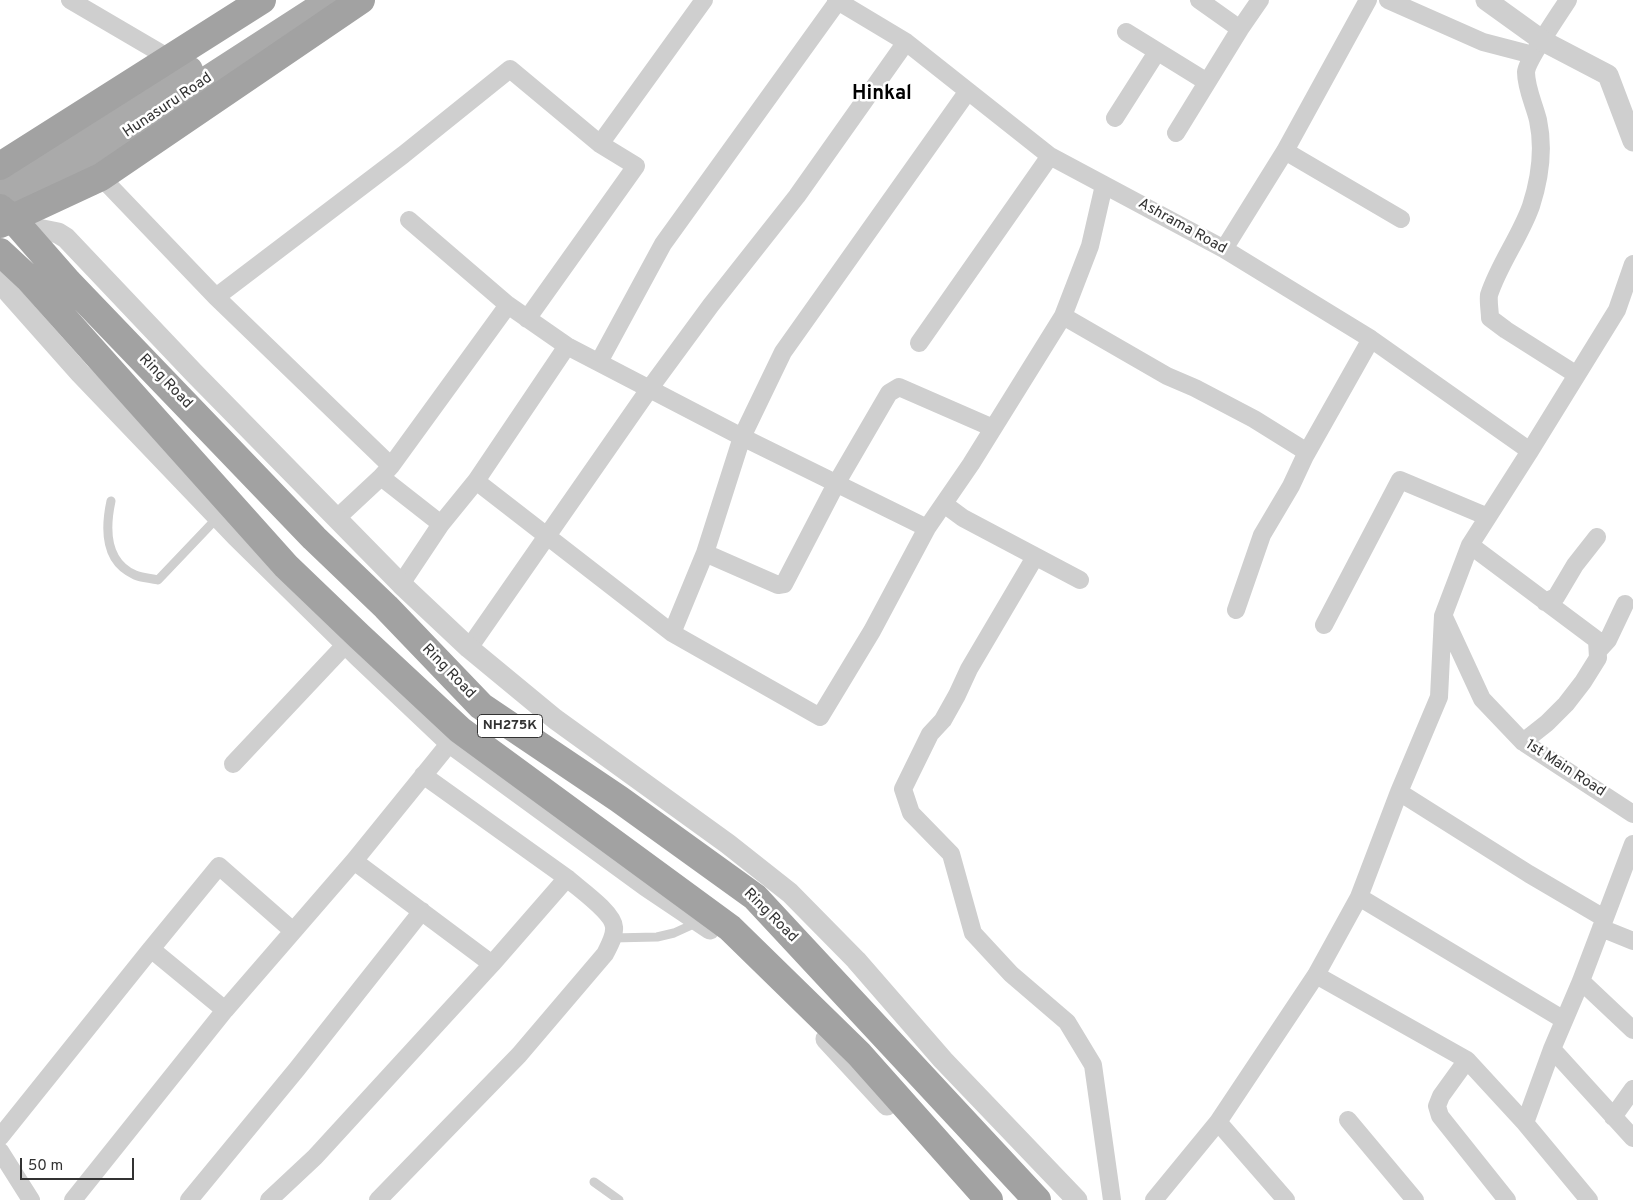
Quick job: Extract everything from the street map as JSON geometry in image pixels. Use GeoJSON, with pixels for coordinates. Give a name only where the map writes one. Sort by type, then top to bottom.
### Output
{"type":"FeatureCollection","features":[{"type":"Feature","properties":{"kind":"highway"},"geometry":{"type":"LineString","coordinates":[[0,166],[262,0]]}},
{"type":"Feature","properties":{"kind":"highway"},"geometry":{"type":"LineString","coordinates":[[3,213],[57,197],[101,177],[361,0]]}},
{"type":"Feature","properties":{"kind":"highway"},"geometry":{"type":"LineString","coordinates":[[44,243],[45,219],[57,197]]}},
{"type":"Feature","properties":{"kind":"highway","name":"Ring Road"},"geometry":{"type":"LineString","coordinates":[[3,213],[44,243],[68,282],[314,538],[386,608],[481,706],[619,800],[755,897],[1037,1200]]}},
{"type":"Feature","properties":{"kind":"highway","name":"NH275K"},"geometry":{"type":"LineString","coordinates":[[8,266],[142,406],[286,566],[425,700],[455,736],[596,832],[730,928],[859,1054],[989,1200]]}},
{"type":"Feature","properties":{"kind":"main road","name":"Hunasuru Road"},"geometry":{"type":"LineString","coordinates":[[0,184],[112,118],[299,0]]}},
{"type":"Feature","properties":{"kind":"main road","name":"Hunasuru Road"},"geometry":{"type":"LineString","coordinates":[[3,213],[331,0]]}},
{"type":"Feature","properties":{"kind":"street"},"geometry":{"type":"LineString","coordinates":[[70,0],[169,58]]}},
{"type":"Feature","properties":{"kind":"street"},"geometry":{"type":"LineString","coordinates":[[600,144],[704,0]]}},
{"type":"Feature","properties":{"kind":"street"},"geometry":{"type":"LineString","coordinates":[[599,362],[663,244],[837,0]]}},
{"type":"Feature","properties":{"kind":"street","name":"Ashrama Road"},"geometry":{"type":"LineString","coordinates":[[837,0],[906,42],[1050,156],[1224,250],[1371,339],[1530,451]]}},
{"type":"Feature","properties":{"kind":"street"},"geometry":{"type":"LineString","coordinates":[[1199,0],[1240,29]]}},
{"type":"Feature","properties":{"kind":"street"},"geometry":{"type":"LineString","coordinates":[[1176,133],[1260,0]]}},
{"type":"Feature","properties":{"kind":"street"},"geometry":{"type":"LineString","coordinates":[[1224,250],[1285,151],[1368,0]]}},
{"type":"Feature","properties":{"kind":"street"},"geometry":{"type":"LineString","coordinates":[[1388,0],[1483,42],[1538,48],[1608,75],[1633,141]]}},
{"type":"Feature","properties":{"kind":"street"},"geometry":{"type":"LineString","coordinates":[[1486,0],[1538,48]]}},
{"type":"Feature","properties":{"kind":"street"},"geometry":{"type":"LineString","coordinates":[[1568,0],[1526,70],[1538,121],[1541,146],[1540,169],[1531,205],[1489,297],[1490,318],[1578,375]]}},
{"type":"Feature","properties":{"kind":"street"},"geometry":{"type":"LineString","coordinates":[[1126,32],[1207,82]]}},
{"type":"Feature","properties":{"kind":"street"},"geometry":{"type":"LineString","coordinates":[[469,648],[650,388],[711,305],[797,196],[906,42]]}},
{"type":"Feature","properties":{"kind":"street"},"geometry":{"type":"LineString","coordinates":[[1115,118],[1158,52]]}},
{"type":"Feature","properties":{"kind":"street"},"geometry":{"type":"LineString","coordinates":[[216,296],[403,155],[510,69],[600,144],[636,166],[527,318]]}},
{"type":"Feature","properties":{"kind":"street"},"geometry":{"type":"LineString","coordinates":[[672,633],[705,553],[742,437],[783,352],[968,91]]}},
{"type":"Feature","properties":{"kind":"street"},"geometry":{"type":"LineString","coordinates":[[1285,151],[1401,219]]}},
{"type":"Feature","properties":{"kind":"street"},"geometry":{"type":"LineString","coordinates":[[920,343],[1050,156]]}},
{"type":"Feature","properties":{"kind":"street"},"geometry":{"type":"LineString","coordinates":[[101,177],[386,472],[441,524]]}},
{"type":"Feature","properties":{"kind":"street"},"geometry":{"type":"LineString","coordinates":[[476,481],[672,633],[820,717],[872,631],[927,528],[993,428],[1063,316],[1090,246],[1104,185]]}},
{"type":"Feature","properties":{"kind":"street"},"geometry":{"type":"LineString","coordinates":[[409,220],[508,305],[567,346],[742,437],[927,528]]}},
{"type":"Feature","properties":{"kind":"street"},"geometry":{"type":"LineString","coordinates":[[44,243],[58,233],[66,238],[194,373],[401,584],[469,648],[555,719],[728,844],[790,893],[856,960],[944,1060],[1076,1200]]}},
{"type":"Feature","properties":{"kind":"street"},"geometry":{"type":"LineString","coordinates":[[1154,1200],[1218,1122],[1316,975],[1359,897],[1399,792],[1439,697],[1443,616],[1470,545],[1617,310],[1633,264]]}},
{"type":"Feature","properties":{"kind":"street"},"geometry":{"type":"LineString","coordinates":[[8,266],[6,286],[9,293],[88,380],[218,517],[346,644],[455,736],[646,886],[721,936],[828,1041],[975,1200]]}},
{"type":"Feature","properties":{"kind":"street"},"geometry":{"type":"LineString","coordinates":[[337,518],[386,472],[508,305]]}},
{"type":"Feature","properties":{"kind":"street"},"geometry":{"type":"LineString","coordinates":[[1063,316],[1167,376],[1195,388],[1254,419],[1307,452]]}},
{"type":"Feature","properties":{"kind":"street"},"geometry":{"type":"LineString","coordinates":[[1236,610],[1262,535],[1291,486],[1307,452],[1371,339]]}},
{"type":"Feature","properties":{"kind":"street"},"geometry":{"type":"LineString","coordinates":[[401,584],[441,524],[476,481],[567,346]]}},
{"type":"Feature","properties":{"kind":"street"},"geometry":{"type":"LineString","coordinates":[[88,380],[142,406]]}},
{"type":"Feature","properties":{"kind":"street"},"geometry":{"type":"LineString","coordinates":[[705,553],[778,585],[784,584],[836,484],[889,392],[899,387],[993,428]]}},
{"type":"Feature","properties":{"kind":"street"},"geometry":{"type":"LineString","coordinates":[[1324,625],[1400,480],[1488,517]]}},
{"type":"Feature","properties":{"kind":"street"},"geometry":{"type":"LineString","coordinates":[[944,504],[963,518],[1080,580]]}},
{"type":"Feature","properties":{"kind":"street"},"geometry":{"type":"LineString","coordinates":[[1546,602],[1556,597],[1576,565],[1597,537]]}},
{"type":"Feature","properties":{"kind":"street"},"geometry":{"type":"LineString","coordinates":[[1470,545],[1597,640],[1598,658],[1566,704],[1523,742]]}},
{"type":"Feature","properties":{"kind":"street"},"geometry":{"type":"LineString","coordinates":[[1035,557],[970,669],[943,720],[930,734],[903,789],[911,813],[950,854],[973,934],[1011,974],[1067,1022],[1094,1065],[1112,1200]]}},
{"type":"Feature","properties":{"kind":"street"},"geometry":{"type":"LineString","coordinates":[[1598,651],[1608,640],[1625,604]]}},
{"type":"Feature","properties":{"kind":"street","name":"1st Main Road"},"geometry":{"type":"LineString","coordinates":[[1443,616],[1482,699],[1523,742],[1633,814]]}},
{"type":"Feature","properties":{"kind":"street"},"geometry":{"type":"LineString","coordinates":[[233,764],[346,644]]}},
{"type":"Feature","properties":{"kind":"street"},"geometry":{"type":"LineString","coordinates":[[73,1200],[225,1010],[354,860],[455,736]]}},
{"type":"Feature","properties":{"kind":"street"},"geometry":{"type":"LineString","coordinates":[[378,1200],[519,1056],[606,954],[614,926],[608,914],[567,878],[423,775]]}},
{"type":"Feature","properties":{"kind":"street"},"geometry":{"type":"LineString","coordinates":[[1399,792],[1633,941]]}},
{"type":"Feature","properties":{"kind":"street"},"geometry":{"type":"LineString","coordinates":[[1525,1123],[1633,844]]}},
{"type":"Feature","properties":{"kind":"street"},"geometry":{"type":"LineString","coordinates":[[354,860],[492,964]]}},
{"type":"Feature","properties":{"kind":"street"},"geometry":{"type":"LineString","coordinates":[[0,1137],[219,866],[293,932]]}},
{"type":"Feature","properties":{"kind":"street"},"geometry":{"type":"LineString","coordinates":[[280,1197],[492,964],[567,878]]}},
{"type":"Feature","properties":{"kind":"street"},"geometry":{"type":"LineString","coordinates":[[1359,897],[1564,1020]]}},
{"type":"Feature","properties":{"kind":"street"},"geometry":{"type":"LineString","coordinates":[[189,1200],[297,1069],[422,912]]}},
{"type":"Feature","properties":{"kind":"street"},"geometry":{"type":"LineString","coordinates":[[151,949],[225,1010]]}},
{"type":"Feature","properties":{"kind":"street"},"geometry":{"type":"LineString","coordinates":[[1316,975],[1467,1060],[1525,1123],[1589,1200]]}},
{"type":"Feature","properties":{"kind":"street"},"geometry":{"type":"LineString","coordinates":[[1581,981],[1633,1030]]}},
{"type":"Feature","properties":{"kind":"street"},"geometry":{"type":"LineString","coordinates":[[1552,1050],[1633,1138]]}},
{"type":"Feature","properties":{"kind":"street"},"geometry":{"type":"LineString","coordinates":[[1467,1060],[1441,1096],[1437,1106],[1440,1116],[1507,1200]]}},
{"type":"Feature","properties":{"kind":"street"},"geometry":{"type":"LineString","coordinates":[[1613,1117],[1633,1089]]}},
{"type":"Feature","properties":{"kind":"street"},"geometry":{"type":"LineString","coordinates":[[1348,1120],[1415,1200]]}},
{"type":"Feature","properties":{"kind":"street"},"geometry":{"type":"LineString","coordinates":[[1218,1122],[1286,1200]]}},
{"type":"Feature","properties":{"kind":"street"},"geometry":{"type":"LineString","coordinates":[[0,1151],[31,1200]]}},
{"type":"Feature","properties":{"kind":"lane"},"geometry":{"type":"LineString","coordinates":[[110,501],[108,542],[113,555],[126,570],[138,576],[158,580],[218,517]]}},
{"type":"Feature","properties":{"kind":"lane"},"geometry":{"type":"LineString","coordinates":[[612,938],[657,937],[674,934],[699,922]]}},
{"type":"Feature","properties":{"kind":"lane"},"geometry":{"type":"LineString","coordinates":[[594,1182],[619,1200]]}},
{"type":"Feature","properties":{"kind":"district","name":"Hinkal"},"geometry":{"type":"Point","coordinates":[882,95]}}]}
